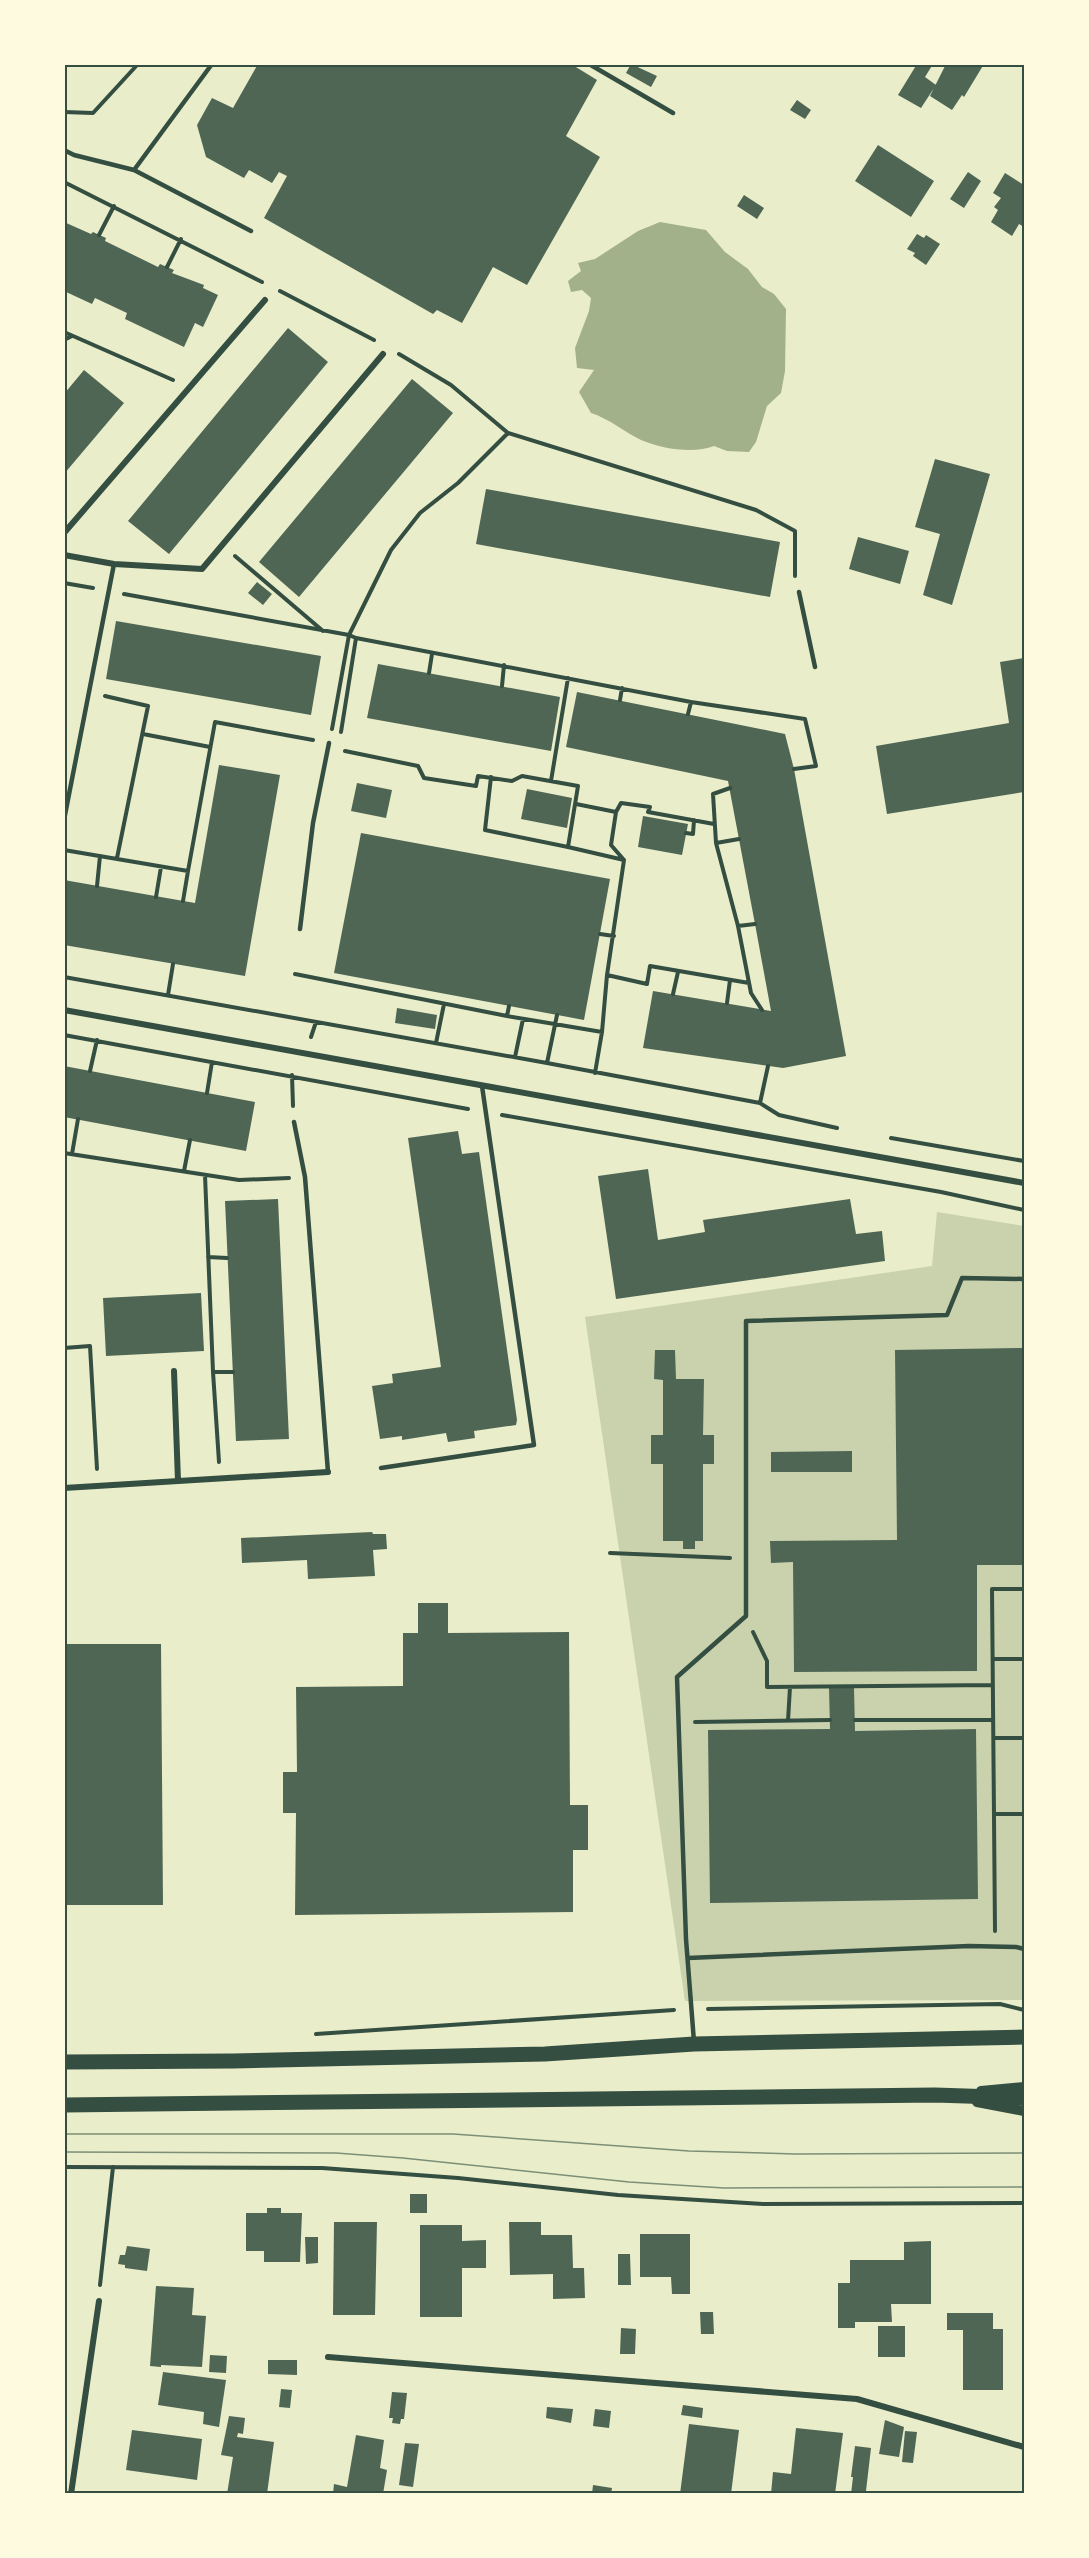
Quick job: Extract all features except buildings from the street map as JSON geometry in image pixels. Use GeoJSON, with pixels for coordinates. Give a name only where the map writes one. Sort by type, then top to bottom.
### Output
{"type":"FeatureCollection","features":[{"type":"Feature","properties":{"kind":"main road"},"geometry":{"type":"LineString","coordinates":[[64,2062],[233,2061],[545,2054],[694,2044],[1024,2037]]}},
{"type":"Feature","properties":{"kind":"main road"},"geometry":{"type":"LineString","coordinates":[[64,2105],[936,2095],[1024,2098]]}},
{"type":"Feature","properties":{"kind":"street"},"geometry":{"type":"LineString","coordinates":[[64,533],[265,300]]}},
{"type":"Feature","properties":{"kind":"street"},"geometry":{"type":"LineString","coordinates":[[64,555],[114,564],[202,569],[383,354]]}},
{"type":"Feature","properties":{"kind":"street"},"geometry":{"type":"LineString","coordinates":[[64,1010],[1024,1183]]}},
{"type":"Feature","properties":{"kind":"street"},"geometry":{"type":"LineString","coordinates":[[174,1371],[178,1481]]}},
{"type":"Feature","properties":{"kind":"street"},"geometry":{"type":"LineString","coordinates":[[64,1488],[328,1472]]}},
{"type":"Feature","properties":{"kind":"street"},"geometry":{"type":"LineString","coordinates":[[936,2095],[1024,2087]]}},
{"type":"Feature","properties":{"kind":"street"},"geometry":{"type":"LineString","coordinates":[[936,2095],[1024,2111]]}},
{"type":"Feature","properties":{"kind":"street"},"geometry":{"type":"LineString","coordinates":[[71,2493],[99,2301]]}},
{"type":"Feature","properties":{"kind":"street"},"geometry":{"type":"LineString","coordinates":[[328,2357],[857,2399],[1024,2447]]}},
{"type":"Feature","properties":{"kind":"lane"},"geometry":{"type":"LineString","coordinates":[[134,171],[212,64]]}},
{"type":"Feature","properties":{"kind":"lane"},"geometry":{"type":"LineString","coordinates":[[589,64],[673,113]]}},
{"type":"Feature","properties":{"kind":"lane"},"geometry":{"type":"LineString","coordinates":[[64,150],[134,171],[251,231]]}},
{"type":"Feature","properties":{"kind":"lane"},"geometry":{"type":"LineString","coordinates":[[64,820],[114,564]]}},
{"type":"Feature","properties":{"kind":"lane"},"geometry":{"type":"LineString","coordinates":[[799,592],[815,667]]}},
{"type":"Feature","properties":{"kind":"lane"},"geometry":{"type":"LineString","coordinates":[[300,929],[314,823],[329,743]]}},
{"type":"Feature","properties":{"kind":"lane"},"geometry":{"type":"LineString","coordinates":[[381,1468],[534,1445],[482,1086]]}},
{"type":"Feature","properties":{"kind":"lane"},"geometry":{"type":"LineString","coordinates":[[294,1122],[305,1177],[328,1472]]}},
{"type":"Feature","properties":{"kind":"lane"},"geometry":{"type":"LineString","coordinates":[[694,2044],[677,1722],[677,1677],[746,1616],[746,1321],[947,1316],[962,1278],[1024,1279]]}},
{"type":"Feature","properties":{"kind":"lane"},"geometry":{"type":"LineString","coordinates":[[688,1958],[995,1947],[1024,1949]]}},
{"type":"Feature","properties":{"kind":"path"},"geometry":{"type":"LineString","coordinates":[[64,112],[93,113],[138,64]]}},
{"type":"Feature","properties":{"kind":"path"},"geometry":{"type":"LineString","coordinates":[[64,182],[269,285]]}},
{"type":"Feature","properties":{"kind":"path"},"geometry":{"type":"LineString","coordinates":[[99,235],[114,206]]}},
{"type":"Feature","properties":{"kind":"path"},"geometry":{"type":"LineString","coordinates":[[167,267],[181,239]]}},
{"type":"Feature","properties":{"kind":"path"},"geometry":{"type":"LineString","coordinates":[[279,290],[378,342]]}},
{"type":"Feature","properties":{"kind":"path"},"geometry":{"type":"LineString","coordinates":[[64,332],[189,388]]}},
{"type":"Feature","properties":{"kind":"path"},"geometry":{"type":"LineString","coordinates":[[64,340],[73,336]]}},
{"type":"Feature","properties":{"kind":"path"},"geometry":{"type":"LineString","coordinates":[[397,353],[451,385],[508,433],[756,510],[795,531],[794,570],[799,592]]}},
{"type":"Feature","properties":{"kind":"path"},"geometry":{"type":"LineString","coordinates":[[329,743],[349,635],[391,550],[420,513],[459,483],[508,433]]}},
{"type":"Feature","properties":{"kind":"path"},"geometry":{"type":"LineString","coordinates":[[222,545],[324,631]]}},
{"type":"Feature","properties":{"kind":"path"},"geometry":{"type":"LineString","coordinates":[[64,583],[349,635],[432,654],[504,665],[691,702],[805,719],[816,766],[794,769]]}},
{"type":"Feature","properties":{"kind":"path"},"geometry":{"type":"LineString","coordinates":[[339,750],[356,638]]}},
{"type":"Feature","properties":{"kind":"path"},"geometry":{"type":"LineString","coordinates":[[429,673],[432,654]]}},
{"type":"Feature","properties":{"kind":"path"},"geometry":{"type":"LineString","coordinates":[[502,687],[504,665]]}},
{"type":"Feature","properties":{"kind":"path"},"geometry":{"type":"LineString","coordinates":[[551,781],[568,678]]}},
{"type":"Feature","properties":{"kind":"path"},"geometry":{"type":"LineString","coordinates":[[620,700],[622,688]]}},
{"type":"Feature","properties":{"kind":"path"},"geometry":{"type":"LineString","coordinates":[[89,693],[148,706],[117,858]]}},
{"type":"Feature","properties":{"kind":"path"},"geometry":{"type":"LineString","coordinates":[[688,714],[691,702]]}},
{"type":"Feature","properties":{"kind":"path"},"geometry":{"type":"LineString","coordinates":[[183,901],[215,722],[329,743],[339,750],[418,766],[424,778],[476,786],[478,776],[512,781],[522,776],[578,786],[568,848]]}},
{"type":"Feature","properties":{"kind":"path"},"geometry":{"type":"LineString","coordinates":[[143,734],[210,747]]}},
{"type":"Feature","properties":{"kind":"path"},"geometry":{"type":"LineString","coordinates":[[491,777],[485,830],[624,860]]}},
{"type":"Feature","properties":{"kind":"path"},"geometry":{"type":"LineString","coordinates":[[730,788],[713,794],[716,843],[738,926],[751,993],[762,1010]]}},
{"type":"Feature","properties":{"kind":"path"},"geometry":{"type":"LineString","coordinates":[[595,1073],[624,860],[611,845],[616,812],[621,803],[650,807],[648,812],[714,824]]}},
{"type":"Feature","properties":{"kind":"path"},"geometry":{"type":"LineString","coordinates":[[576,804],[616,812]]}},
{"type":"Feature","properties":{"kind":"path"},"geometry":{"type":"LineString","coordinates":[[686,833],[693,834],[694,820]]}},
{"type":"Feature","properties":{"kind":"path"},"geometry":{"type":"LineString","coordinates":[[716,843],[739,839]]}},
{"type":"Feature","properties":{"kind":"path"},"geometry":{"type":"LineString","coordinates":[[64,850],[188,871]]}},
{"type":"Feature","properties":{"kind":"path"},"geometry":{"type":"LineString","coordinates":[[97,886],[100,856]]}},
{"type":"Feature","properties":{"kind":"path"},"geometry":{"type":"LineString","coordinates":[[156,897],[161,867]]}},
{"type":"Feature","properties":{"kind":"path"},"geometry":{"type":"LineString","coordinates":[[738,926],[755,924]]}},
{"type":"Feature","properties":{"kind":"path"},"geometry":{"type":"LineString","coordinates":[[600,934],[614,936]]}},
{"type":"Feature","properties":{"kind":"path"},"geometry":{"type":"LineString","coordinates":[[168,995],[173,963]]}},
{"type":"Feature","properties":{"kind":"path"},"geometry":{"type":"LineString","coordinates":[[607,975],[647,984],[651,966],[749,983]]}},
{"type":"Feature","properties":{"kind":"path"},"geometry":{"type":"LineString","coordinates":[[673,994],[678,972]]}},
{"type":"Feature","properties":{"kind":"path"},"geometry":{"type":"LineString","coordinates":[[295,974],[507,1016],[602,1032]]}},
{"type":"Feature","properties":{"kind":"path"},"geometry":{"type":"LineString","coordinates":[[64,977],[760,1103],[779,1115],[845,1130]]}},
{"type":"Feature","properties":{"kind":"path"},"geometry":{"type":"LineString","coordinates":[[727,1004],[730,980]]}},
{"type":"Feature","properties":{"kind":"path"},"geometry":{"type":"LineString","coordinates":[[436,1043],[444,1004]]}},
{"type":"Feature","properties":{"kind":"path"},"geometry":{"type":"LineString","coordinates":[[507,1016],[509,1006]]}},
{"type":"Feature","properties":{"kind":"path"},"geometry":{"type":"LineString","coordinates":[[547,1063],[557,1015]]}},
{"type":"Feature","properties":{"kind":"path"},"geometry":{"type":"LineString","coordinates":[[514,1057],[523,1019]]}},
{"type":"Feature","properties":{"kind":"path"},"geometry":{"type":"LineString","coordinates":[[64,1035],[486,1113],[929,1190],[1024,1210]]}},
{"type":"Feature","properties":{"kind":"path"},"geometry":{"type":"LineString","coordinates":[[90,1071],[97,1040]]}},
{"type":"Feature","properties":{"kind":"path"},"geometry":{"type":"LineString","coordinates":[[207,1093],[212,1062]]}},
{"type":"Feature","properties":{"kind":"path"},"geometry":{"type":"LineString","coordinates":[[760,1103],[768,1066]]}},
{"type":"Feature","properties":{"kind":"path"},"geometry":{"type":"LineString","coordinates":[[72,1154],[78,1119]]}},
{"type":"Feature","properties":{"kind":"path"},"geometry":{"type":"LineString","coordinates":[[884,1137],[1024,1161]]}},
{"type":"Feature","properties":{"kind":"path"},"geometry":{"type":"LineString","coordinates":[[184,1172],[190,1140]]}},
{"type":"Feature","properties":{"kind":"path"},"geometry":{"type":"LineString","coordinates":[[64,1153],[239,1180],[305,1177]]}},
{"type":"Feature","properties":{"kind":"path"},"geometry":{"type":"LineString","coordinates":[[205,1175],[220,1478]]}},
{"type":"Feature","properties":{"kind":"path"},"geometry":{"type":"LineString","coordinates":[[208,1257],[227,1258]]}},
{"type":"Feature","properties":{"kind":"path"},"geometry":{"type":"LineString","coordinates":[[64,1348],[90,1346],[98,1486]]}},
{"type":"Feature","properties":{"kind":"path"},"geometry":{"type":"LineString","coordinates":[[213,1372],[233,1372]]}},
{"type":"Feature","properties":{"kind":"path"},"geometry":{"type":"LineString","coordinates":[[610,1553],[716,1558]]}},
{"type":"Feature","properties":{"kind":"path"},"geometry":{"type":"LineString","coordinates":[[995,1947],[992,1589],[1024,1588]]}},
{"type":"Feature","properties":{"kind":"path"},"geometry":{"type":"LineString","coordinates":[[746,1616],[767,1661],[767,1688],[993,1685]]}},
{"type":"Feature","properties":{"kind":"path"},"geometry":{"type":"LineString","coordinates":[[993,1659],[1024,1659]]}},
{"type":"Feature","properties":{"kind":"path"},"geometry":{"type":"LineString","coordinates":[[788,1721],[790,1687]]}},
{"type":"Feature","properties":{"kind":"path"},"geometry":{"type":"LineString","coordinates":[[677,1722],[830,1720]]}},
{"type":"Feature","properties":{"kind":"path"},"geometry":{"type":"LineString","coordinates":[[855,1720],[993,1720]]}},
{"type":"Feature","properties":{"kind":"path"},"geometry":{"type":"LineString","coordinates":[[994,1738],[1024,1738]]}},
{"type":"Feature","properties":{"kind":"path"},"geometry":{"type":"LineString","coordinates":[[994,1814],[1024,1814]]}},
{"type":"Feature","properties":{"kind":"path"},"geometry":{"type":"LineString","coordinates":[[312,2034],[692,2009],[1000,2004],[1024,2010]]}},
{"type":"Feature","properties":{"kind":"path"},"geometry":{"type":"LineString","coordinates":[[64,2167],[322,2168],[458,2178],[618,2195],[763,2204],[1024,2203]]}},
{"type":"Feature","properties":{"kind":"path"},"geometry":{"type":"LineString","coordinates":[[99,2301],[113,2167]]}},
{"type":"Feature","properties":{"kind":"shaded area"},"geometry":{"type":"Polygon","coordinates":[[[660,222],[706,230],[725,252],[748,269],[762,287],[774,294],[786,309],[785,371],[781,393],[767,406],[756,442],[749,452],[727,451],[714,446],[697,450],[678,449],[649,443],[591,413],[579,392],[594,370],[577,368],[575,348],[589,311],[591,298],[582,290],[571,292],[568,281],[581,271],[578,263],[595,259],[638,231],[660,222]]]}},
{"type":"Feature","properties":{"kind":"shaded area"},"geometry":{"type":"Polygon","coordinates":[[[937,1212],[1024,1226],[1024,2000],[685,2001],[585,1317],[932,1266],[937,1212]]]}},
{"type":"Feature","properties":{"kind":"tram line"},"geometry":{"type":"LineString","coordinates":[[64,2134],[453,2134],[689,2151],[795,2154],[1024,2153]]}},
{"type":"Feature","properties":{"kind":"tram line"},"geometry":{"type":"LineString","coordinates":[[64,2152],[336,2153],[629,2182],[724,2188],[1024,2187]]}}]}
